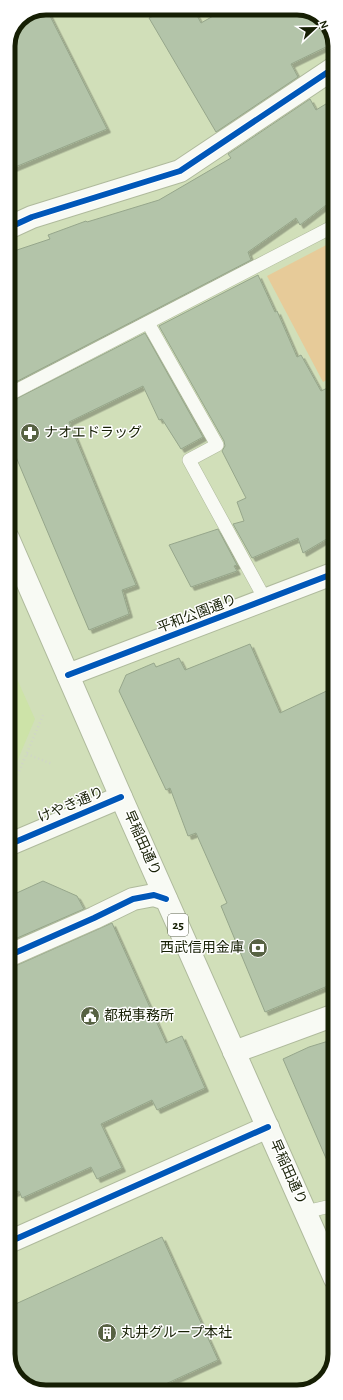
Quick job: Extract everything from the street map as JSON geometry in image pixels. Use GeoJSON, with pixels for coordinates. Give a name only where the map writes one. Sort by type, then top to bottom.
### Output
{"type":"FeatureCollection","features":[{"type":"Feature","properties":{"kind":"street"},"geometry":{"type":"LineString","coordinates":[[15,225],[32,217],[180,170],[328,72]]}},
{"type":"Feature","properties":{"kind":"street","name":"早稲田通り"},"geometry":{"type":"LineString","coordinates":[[15,554],[328,1263]]}},
{"type":"Feature","properties":{"kind":"street","name":"平和公園通り"},"geometry":{"type":"LineString","coordinates":[[68,675],[266,601],[328,576]]}},
{"type":"Feature","properties":{"kind":"street","name":"けやき通り"},"geometry":{"type":"LineString","coordinates":[[15,842],[121,797]]}},
{"type":"Feature","properties":{"kind":"street"},"geometry":{"type":"LineString","coordinates":[[15,953],[133,899],[154,895],[166,898]]}},
{"type":"Feature","properties":{"kind":"street"},"geometry":{"type":"LineString","coordinates":[[234,1052],[328,1018]]}},
{"type":"Feature","properties":{"kind":"street"},"geometry":{"type":"LineString","coordinates":[[15,1239],[268,1127]]}},
{"type":"Feature","properties":{"kind":"lane"},"geometry":{"type":"LineString","coordinates":[[15,391],[328,229]]}},
{"type":"Feature","properties":{"kind":"lane"},"geometry":{"type":"LineString","coordinates":[[148,323],[217,445],[190,460],[266,601]]}},
{"type":"Feature","properties":{"kind":"lane"},"geometry":{"type":"LineString","coordinates":[[305,1212],[328,1206]]}},
{"type":"Feature","properties":{"kind":"path"},"geometry":{"type":"LineString","coordinates":[[15,780],[44,713]]}},
{"type":"Feature","properties":{"kind":"path"},"geometry":{"type":"LineString","coordinates":[[26,754],[52,764]]}},
{"type":"Feature","properties":{"kind":"shaded area"},"geometry":{"type":"Polygon","coordinates":[[[328,244],[328,379],[323,382],[267,276],[328,244]]]}},
{"type":"Feature","properties":{"kind":"shaded area"},"geometry":{"type":"Polygon","coordinates":[[[15,675],[35,719],[15,766],[15,675]]]}},
{"type":"Feature","properties":{"kind":"building"},"geometry":{"type":"Polygon","coordinates":[[[50,15],[107,129],[15,167],[15,46],[17,34],[29,20],[34,17],[50,15]]]}},
{"type":"Feature","properties":{"kind":"building"},"geometry":{"type":"Polygon","coordinates":[[[155,15],[197,15],[201,23],[215,15],[299,15],[309,17],[319,25],[327,39],[328,46],[291,64],[298,77],[216,132],[149,18],[155,15]]]}},
{"type":"Feature","properties":{"kind":"building"},"geometry":{"type":"Polygon","coordinates":[[[310,99],[316,110],[328,103],[328,204],[300,225],[296,218],[248,252],[251,260],[15,382],[15,251],[50,239],[48,235],[86,221],[87,222],[159,200],[231,158],[228,154],[310,99]]]}},
{"type":"Feature","properties":{"kind":"building"},"geometry":{"type":"Polygon","coordinates":[[[258,275],[275,312],[277,311],[297,357],[301,355],[321,391],[328,388],[328,538],[303,553],[298,538],[252,558],[233,524],[244,521],[237,502],[246,498],[222,451],[225,446],[224,441],[159,326],[258,275]]]}},
{"type":"Feature","properties":{"kind":"building"},"geometry":{"type":"Polygon","coordinates":[[[145,333],[203,437],[181,449],[162,419],[159,420],[143,386],[69,422],[136,585],[122,590],[129,614],[89,630],[15,455],[15,399],[145,333]]]}},
{"type":"Feature","properties":{"kind":"building"},"geometry":{"type":"Polygon","coordinates":[[[218,529],[237,565],[234,566],[237,571],[191,587],[169,545],[218,529]]]}},
{"type":"Feature","properties":{"kind":"building"},"geometry":{"type":"Polygon","coordinates":[[[250,644],[280,713],[328,690],[328,986],[265,1012],[221,906],[227,903],[196,833],[188,836],[170,788],[166,790],[119,691],[126,675],[154,663],[156,667],[179,658],[185,670],[250,644]]]}},
{"type":"Feature","properties":{"kind":"building"},"geometry":{"type":"Polygon","coordinates":[[[43,881],[77,896],[84,909],[15,939],[15,894],[43,881]]]}},
{"type":"Feature","properties":{"kind":"building"},"geometry":{"type":"Polygon","coordinates":[[[112,923],[166,1043],[182,1036],[205,1088],[157,1110],[152,1100],[101,1124],[122,1168],[97,1179],[91,1167],[22,1198],[19,1191],[15,1193],[15,966],[112,923]]]}},
{"type":"Feature","properties":{"kind":"building"},"geometry":{"type":"Polygon","coordinates":[[[328,1041],[328,1163],[283,1059],[309,1047],[328,1041]]]}},
{"type":"Feature","properties":{"kind":"building","name":"丸井グループ本社"},"geometry":{"type":"Polygon","coordinates":[[[162,1237],[218,1360],[163,1385],[44,1385],[34,1383],[19,1369],[16,1360],[15,1304],[162,1237]]]}},
{"type":"Feature","properties":{"kind":"cycle path"},"geometry":{"type":"LineString","coordinates":[[15,225],[32,217],[180,171],[328,72]]}},
{"type":"Feature","properties":{"kind":"cycle path"},"geometry":{"type":"LineString","coordinates":[[68,675],[328,576]]}},
{"type":"Feature","properties":{"kind":"cycle path"},"geometry":{"type":"LineString","coordinates":[[15,842],[121,797]]}},
{"type":"Feature","properties":{"kind":"cycle path"},"geometry":{"type":"LineString","coordinates":[[15,953],[133,899],[154,895],[166,899]]}},
{"type":"Feature","properties":{"kind":"cycle path"},"geometry":{"type":"LineString","coordinates":[[15,1239],[268,1127]]}},
{"type":"Feature","properties":{"kind":"place","name":"ナオエドラッグ"},"geometry":{"type":"Point","coordinates":[30,433]}},
{"type":"Feature","properties":{"kind":"place","name":"西武信用金庫"},"geometry":{"type":"Point","coordinates":[258,948]}},
{"type":"Feature","properties":{"kind":"place","name":"都税事務所"},"geometry":{"type":"Point","coordinates":[90,1016]}},
{"type":"Feature","properties":{"kind":"place","name":"丸井グループ本社"},"geometry":{"type":"Point","coordinates":[107,1333]}}]}
